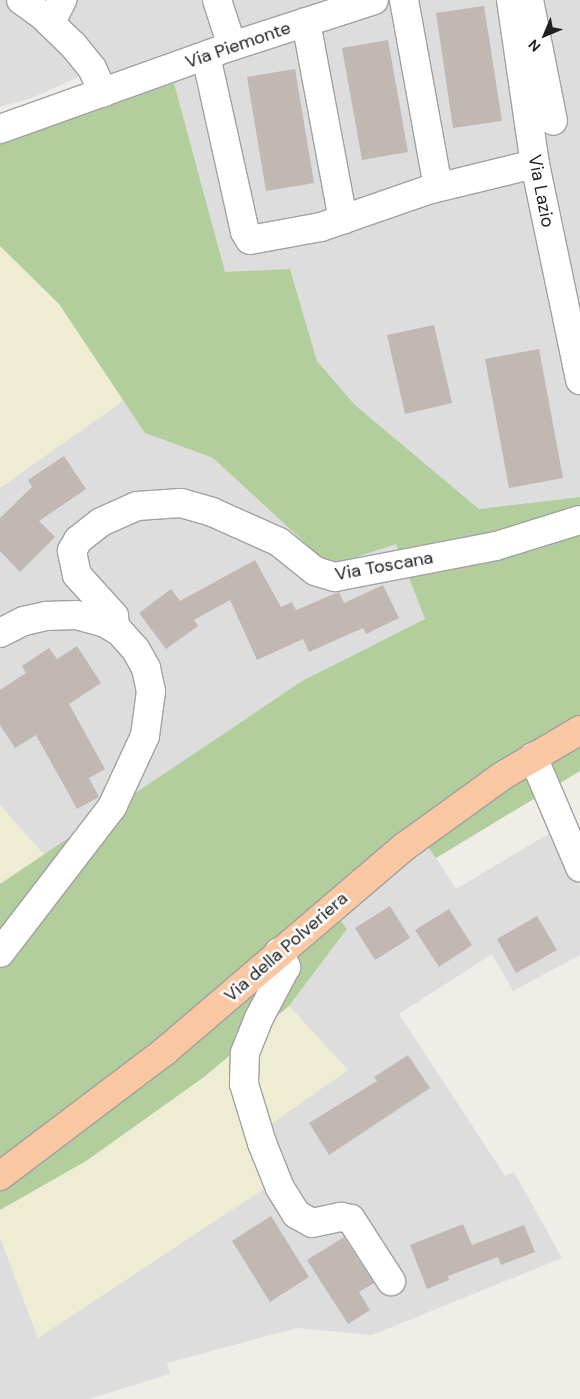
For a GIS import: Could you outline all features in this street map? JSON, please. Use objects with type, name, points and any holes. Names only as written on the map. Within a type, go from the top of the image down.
[{"type":"main road","name":"Via della Polveriera","points":[[0,1176],[133,1077],[404,847],[533,757],[580,730]]},
{"type":"street","points":[[21,0],[56,11],[103,93]]},
{"type":"street","points":[[217,0],[232,46]]},
{"type":"street","name":"Via Piemonte","points":[[0,129],[206,56],[321,12],[374,0]]},
{"type":"street","points":[[404,0],[438,187]]},
{"type":"street","name":"Via Lazio","points":[[510,0],[535,164],[580,380]]},
{"type":"street","points":[[529,0],[553,121]]},
{"type":"street","points":[[321,12],[342,220]]},
{"type":"street","points":[[206,56],[247,237],[260,240],[342,220],[438,187],[535,164]]},
{"type":"street","name":"Via Toscana","points":[[115,629],[114,616],[77,575],[72,551],[80,538],[101,522],[137,506],[181,503],[212,512],[279,542],[315,571],[335,577],[496,546],[580,520]]},
{"type":"street","points":[[0,634],[24,621],[63,614],[96,620],[115,629],[136,650],[149,676],[150,703],[142,744],[104,821],[0,954]]},
{"type":"street","points":[[533,757],[580,867]]},
{"type":"street","points":[[279,952],[286,964],[285,971],[259,1018],[245,1053],[244,1084],[262,1143],[280,1188],[296,1214],[312,1223],[341,1217],[351,1220],[391,1281]]},
{"type":"shaded area","points":[[0,0],[580,0],[580,497],[479,509],[355,405],[317,361],[290,269],[225,273],[174,83],[121,102],[106,65],[32,98],[0,107]]},
{"type":"shaded area","points":[[124,400],[145,433],[213,458],[330,566],[396,544],[425,619],[302,681],[44,855],[0,805],[0,488]]},
{"type":"shaded area","points":[[555,830],[580,887],[580,955],[513,991],[492,954],[399,1014],[505,1176],[514,1172],[562,1258],[372,1335],[297,1328],[167,1363],[170,1374],[89,1399],[0,1399],[0,1237],[38,1338],[251,1138],[347,1070],[289,1006],[347,929],[339,917],[428,845],[456,889]]},
{"type":"green space","points":[[174,83],[225,272],[290,269],[317,361],[355,405],[479,509],[580,497],[580,771],[436,858],[427,846],[339,918],[347,929],[289,1006],[204,1077],[86,1161],[0,1210],[0,884],[302,681],[425,619],[396,544],[330,566],[213,458],[145,433],[59,304],[0,246],[0,144]]},
{"type":"green space","points":[[0,246],[59,304],[124,400],[0,488]]},
{"type":"green space","points":[[0,805],[44,855],[0,884]]},
{"type":"green space","points":[[289,1006],[348,1070],[251,1138],[268,1186],[38,1338],[0,1237],[0,1210],[86,1161],[204,1077]]},
{"type":"building","points":[[484,6],[502,121],[453,128],[436,13]]},
{"type":"building","points":[[388,40],[408,152],[362,160],[342,48]]},
{"type":"building","points":[[295,69],[314,183],[266,191],[247,77]]},
{"type":"building","points":[[434,325],[452,403],[405,414],[387,335]]},
{"type":"building","points":[[539,349],[563,478],[509,488],[485,359]]},
{"type":"building","points":[[64,456],[86,489],[39,521],[55,537],[20,572],[0,551],[0,518],[32,487],[28,480]]},
{"type":"building","points":[[255,560],[281,607],[292,602],[296,610],[339,592],[344,603],[383,585],[399,618],[366,634],[363,628],[309,652],[303,639],[257,660],[230,600],[194,620],[198,626],[166,649],[139,613],[171,589],[180,601]]},
{"type":"building","points":[[77,646],[101,683],[69,704],[105,769],[89,778],[99,797],[77,809],[36,735],[15,748],[0,725],[0,690],[26,673],[22,666],[49,648],[57,659]]},
{"type":"building","points":[[390,906],[410,938],[375,960],[355,928]]},
{"type":"building","points":[[449,909],[472,945],[439,967],[415,930]]},
{"type":"building","points":[[537,916],[557,950],[516,973],[497,939]]},
{"type":"building","points":[[408,1055],[430,1088],[329,1155],[309,1123],[377,1081],[374,1077]]},
{"type":"building","points":[[271,1216],[309,1277],[270,1302],[232,1241]]},
{"type":"building","points":[[463,1224],[472,1245],[524,1225],[535,1252],[501,1265],[498,1257],[448,1276],[449,1280],[427,1289],[410,1245]]},
{"type":"building","points":[[344,1237],[374,1283],[359,1292],[370,1310],[348,1324],[307,1260]]}]
